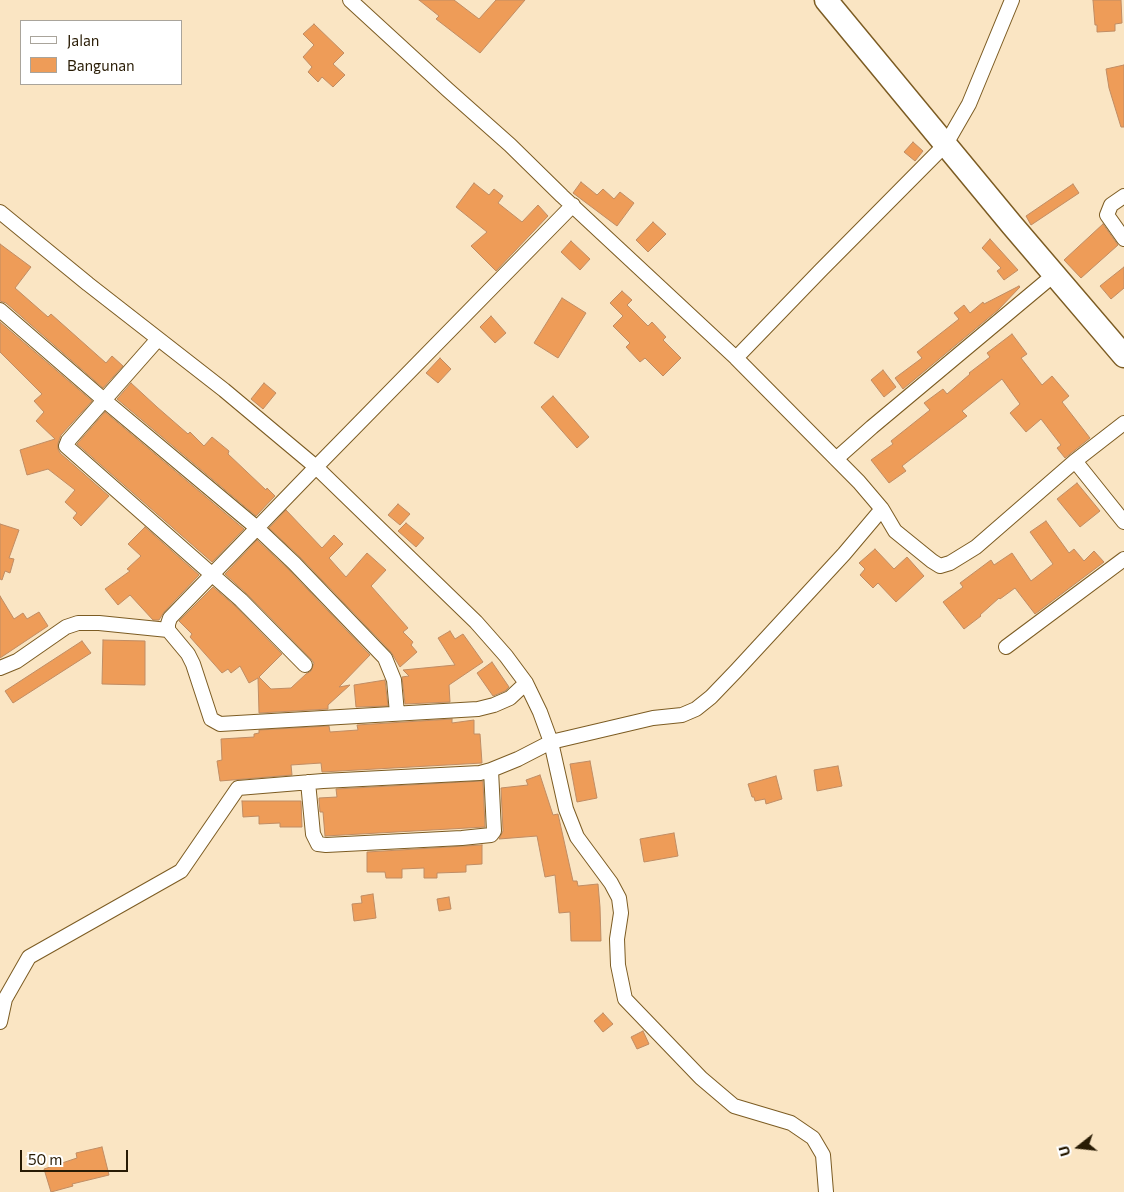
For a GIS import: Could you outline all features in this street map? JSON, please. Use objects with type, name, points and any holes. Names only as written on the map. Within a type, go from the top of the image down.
[{"type":"highway","points":[[826,0],[1012,225],[1124,356]]},
{"type":"street","points":[[350,0],[510,144],[736,358],[859,482],[882,509],[896,531],[932,562],[940,566],[950,564],[976,547],[1075,461],[1124,423]]},
{"type":"street","points":[[736,358],[946,144],[969,104],[1012,0]]},
{"type":"street","points":[[1124,196],[1111,205],[1107,215],[1124,239]]},
{"type":"street","points":[[526,684],[510,698],[478,709],[397,712],[227,725],[215,723],[209,715],[188,654],[168,630],[168,624],[170,618],[573,205]]},
{"type":"street","points":[[0,212],[224,390],[316,467],[476,622],[506,656],[526,684],[540,712],[551,742],[566,809],[577,837],[611,883],[619,898],[621,913],[617,939],[618,965],[625,999],[701,1078],[734,1106],[791,1123],[813,1138],[823,1155],[826,1192]]},
{"type":"street","points":[[836,459],[1055,274]]},
{"type":"street","points":[[0,310],[257,528],[294,564],[385,658],[394,680],[397,712]]},
{"type":"street","points":[[158,339],[67,443],[67,448],[240,600],[305,665]]},
{"type":"street","points":[[1075,461],[1124,522]]},
{"type":"street","points":[[0,1022],[5,999],[29,958],[181,871],[238,788],[308,782],[480,773],[518,759],[551,742],[653,718],[682,715],[696,709],[711,697],[736,671],[844,554],[882,509]]},
{"type":"street","points":[[1006,647],[1124,558]]},
{"type":"street","points":[[0,668],[17,661],[66,627],[78,623],[98,623],[168,630]]},
{"type":"street","points":[[308,782],[313,834],[318,844],[462,838],[487,836],[494,830],[491,770]]},
{"type":"building","points":[[419,0],[454,0],[479,19],[496,0],[525,0],[480,53],[436,19],[439,16]]},
{"type":"building","points":[[1093,0],[1121,0],[1122,23],[1115,24],[1115,31],[1097,32]]},
{"type":"building","points":[[314,24],[344,53],[333,64],[345,75],[333,87],[322,77],[318,82],[308,72],[312,67],[303,57],[314,45],[303,34]]},
{"type":"building","points":[[1124,65],[1124,127],[1121,127],[1109,88],[1106,69]]},
{"type":"building","points":[[913,142],[923,151],[915,161],[904,152]]},
{"type":"building","points":[[581,182],[597,195],[603,189],[614,199],[620,192],[634,203],[617,226],[573,193]]},
{"type":"building","points":[[474,183],[489,195],[494,189],[503,196],[498,203],[522,222],[538,205],[548,216],[496,271],[471,246],[487,232],[456,207]]},
{"type":"building","points":[[1073,184],[1079,193],[1031,225],[1026,216]]},
{"type":"building","points":[[653,222],[666,234],[648,252],[636,240]]},
{"type":"building","points":[[1103,224],[1118,245],[1081,278],[1064,260]]},
{"type":"building","points":[[990,239],[1018,270],[1004,280],[997,271],[1001,268],[982,248]]},
{"type":"building","points":[[571,241],[590,259],[580,270],[561,252]]},
{"type":"building","points":[[0,244],[31,267],[15,288],[48,317],[51,314],[106,363],[112,356],[123,366],[103,388],[6,303],[0,301]]},
{"type":"building","points":[[1124,267],[1124,288],[1111,299],[1100,286]]},
{"type":"building","points":[[1019,286],[998,310],[903,389],[895,378],[922,358],[917,352],[959,319],[954,313],[964,305],[970,313],[983,302],[984,304]]},
{"type":"building","points":[[622,291],[632,300],[627,305],[648,326],[652,322],[666,337],[663,340],[681,358],[663,376],[645,358],[640,362],[626,347],[630,343],[613,326],[623,316],[610,303]]},
{"type":"building","points":[[562,298],[586,313],[558,358],[534,343]]},
{"type":"building","points":[[491,316],[506,333],[495,343],[480,327]]},
{"type":"building","points":[[0,322],[92,401],[61,435],[58,443],[60,453],[109,496],[81,526],[73,518],[77,513],[65,502],[75,490],[48,469],[27,475],[20,450],[55,439],[36,421],[44,412],[34,401],[42,394],[0,352]]},
{"type":"building","points":[[1012,334],[1027,354],[1021,358],[1042,385],[1052,376],[1069,396],[1062,402],[1090,438],[1065,458],[1057,448],[1061,445],[1041,419],[1026,432],[1010,413],[1020,404],[1002,379],[962,411],[967,416],[902,466],[906,471],[889,483],[871,460],[893,444],[891,441],[930,410],[924,403],[943,389],[947,394],[969,373],[990,357],[987,353]]},
{"type":"building","points":[[440,358],[451,369],[438,383],[426,373]]},
{"type":"building","points":[[883,370],[896,387],[884,397],[871,380]]},
{"type":"building","points":[[131,383],[204,446],[212,437],[229,451],[228,454],[266,490],[267,488],[275,496],[256,516],[117,399]]},
{"type":"building","points":[[264,383],[276,393],[263,409],[251,399]]},
{"type":"building","points":[[553,396],[589,437],[577,448],[541,407]]},
{"type":"building","points":[[105,412],[244,529],[212,562],[77,444]]},
{"type":"building","points":[[1077,483],[1100,511],[1080,527],[1057,499]]},
{"type":"building","points":[[398,504],[410,514],[400,525],[388,515]]},
{"type":"building","points":[[286,510],[322,548],[334,535],[343,544],[329,558],[346,577],[367,553],[386,570],[371,586],[408,628],[403,632],[413,642],[411,645],[417,652],[400,667],[391,652],[300,557],[269,528]]},
{"type":"building","points":[[1046,521],[1069,553],[1074,549],[1084,561],[1094,551],[1104,562],[1035,614],[1015,588],[999,598],[981,616],[964,629],[943,602],[963,587],[960,583],[991,560],[994,565],[1012,553],[1031,581],[1053,564],[1030,532]]},
{"type":"building","points":[[406,523],[424,538],[416,547],[398,531]]},
{"type":"building","points":[[0,524],[19,530],[9,558],[14,559],[10,573],[5,571],[2,580],[0,579]]},
{"type":"building","points":[[145,527],[199,575],[164,612],[159,620],[153,620],[130,595],[118,605],[105,589],[130,571],[127,569],[141,556],[128,544]]},
{"type":"building","points":[[257,540],[288,569],[370,655],[339,687],[350,685],[328,705],[328,709],[259,713],[258,678],[249,683],[240,666],[231,673],[228,669],[222,673],[190,637],[192,634],[179,621],[213,587],[235,606],[282,654],[259,677],[271,689],[291,688],[311,671],[314,663],[311,659],[225,574]]},
{"type":"building","points":[[875,549],[894,569],[907,557],[924,576],[896,602],[878,583],[873,588],[860,575],[865,569],[859,563]]},
{"type":"building","points":[[0,596],[14,619],[23,613],[27,619],[39,612],[48,626],[0,658]]},
{"type":"building","points":[[450,631],[455,639],[463,634],[483,662],[449,685],[450,702],[405,704],[402,677],[409,676],[403,670],[455,665],[438,638]]},
{"type":"building","points":[[103,640],[145,641],[145,685],[102,684]]},
{"type":"building","points":[[82,641],[91,653],[13,703],[5,691]]},
{"type":"building","points":[[492,662],[509,687],[505,691],[493,696],[477,673]]},
{"type":"building","points":[[385,680],[388,706],[356,707],[354,685]]},
{"type":"building","points":[[452,719],[452,723],[474,720],[474,734],[480,734],[482,763],[322,772],[321,763],[291,765],[292,775],[220,781],[217,761],[222,760],[221,739],[254,737],[254,734],[259,733],[259,730],[329,726],[330,732],[358,730],[357,725]]},
{"type":"building","points":[[590,761],[597,798],[577,802],[570,764]]},
{"type":"building","points":[[838,766],[842,786],[817,791],[814,770]]},
{"type":"building","points":[[540,775],[553,815],[558,814],[573,881],[577,881],[578,886],[598,884],[601,941],[571,941],[570,912],[559,913],[555,875],[545,877],[537,836],[499,839],[503,831],[501,788],[528,785],[526,780]]},
{"type":"building","points":[[776,776],[782,799],[766,804],[765,799],[755,801],[748,784]]},
{"type":"building","points":[[483,781],[485,827],[325,836],[323,812],[320,812],[319,798],[337,797],[336,789]]},
{"type":"building","points":[[242,801],[301,801],[302,827],[280,827],[280,823],[259,824],[259,816],[243,817]]},
{"type":"building","points":[[674,833],[678,856],[644,862],[640,839]]},
{"type":"building","points":[[482,845],[482,864],[466,865],[466,872],[437,873],[437,878],[424,878],[424,868],[402,869],[402,878],[386,878],[385,872],[367,872],[367,852]]},
{"type":"building","points":[[373,894],[376,918],[354,921],[352,904],[362,903],[361,896]]},
{"type":"building","points":[[449,897],[451,909],[439,911],[437,899]]},
{"type":"building","points":[[603,1013],[613,1024],[603,1032],[594,1021]]},
{"type":"building","points":[[643,1031],[649,1044],[637,1049],[631,1037]]},
{"type":"building","points":[[102,1147],[109,1175],[72,1184],[73,1186],[51,1192],[44,1169],[77,1158],[76,1153]]}]
